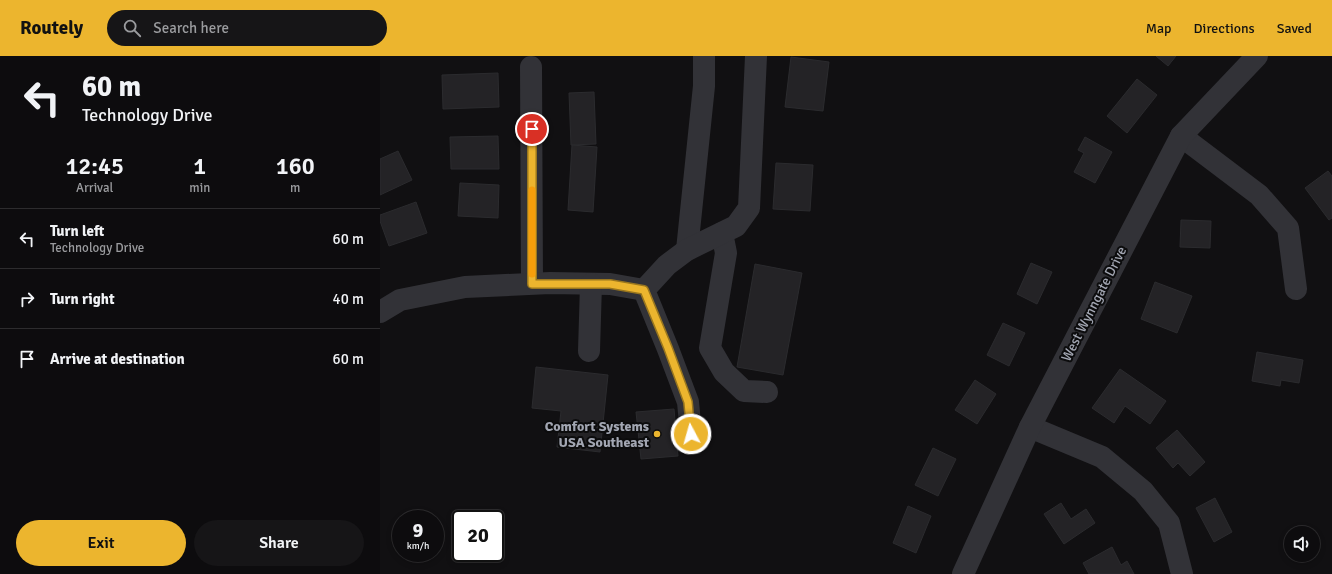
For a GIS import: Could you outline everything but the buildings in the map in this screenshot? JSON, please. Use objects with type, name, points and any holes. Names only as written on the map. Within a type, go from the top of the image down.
[{"type":"street","points":[[687,250],[704,86],[704,56]]},
{"type":"street","points":[[644,290],[667,265],[687,250],[736,226],[749,208],[756,56]]},
{"type":"street","name":"West Wynngate Drive","points":[[963,574],[1030,427],[1181,136],[1257,56]]},
{"type":"street","points":[[531,67],[532,284]]},
{"type":"street","points":[[1181,136],[1259,195],[1288,228],[1296,289]]},
{"type":"street","points":[[722,233],[726,253],[710,348],[724,372],[744,391],[767,392]]},
{"type":"street","points":[[382,306],[400,300],[465,287],[532,284],[610,284],[644,290]]},
{"type":"street","points":[[589,351],[591,284]]},
{"type":"street","points":[[644,290],[688,402],[691,434]]},
{"type":"street","points":[[1030,427],[1102,457],[1143,491],[1169,523],[1182,574]]},
{"type":"slow traffic","points":[[532,190],[532,274]]},
{"type":"place","name":"Comfort Systems USA Southeast","points":[[657,434]]},
{"type":"route","points":[[532,129],[532,284],[550,282],[610,284],[644,290],[688,402],[691,434]]}]
